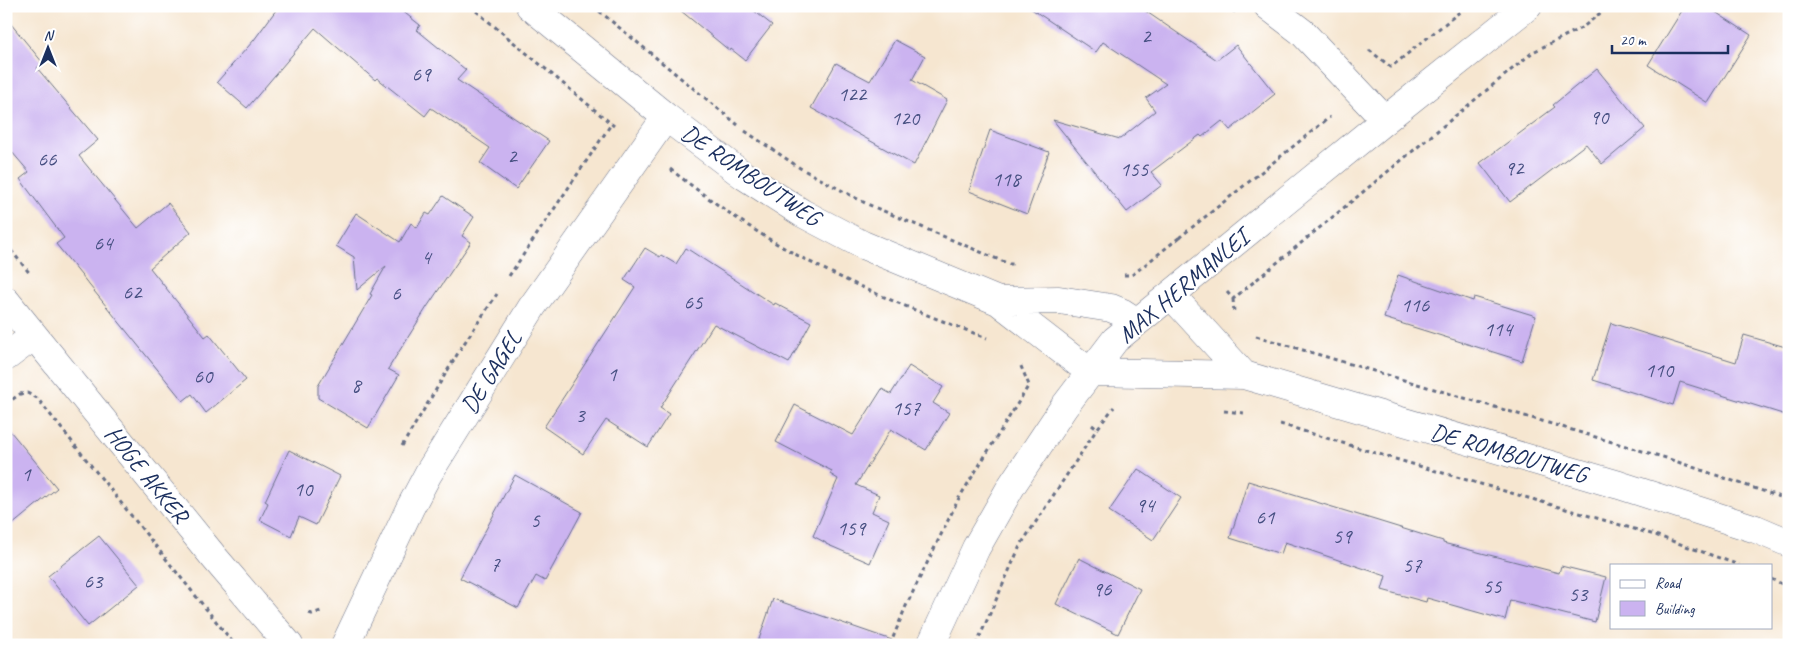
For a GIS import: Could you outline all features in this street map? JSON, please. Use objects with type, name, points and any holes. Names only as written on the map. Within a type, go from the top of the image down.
[{"type":"street","name":"DE ROMBOUTWEG","points":[[530,6],[666,117],[743,175],[802,213],[863,245],[998,301],[1090,372],[1244,374],[1619,485],[1784,538]]},
{"type":"street","points":[[1268,6],[1302,32],[1385,120]]},
{"type":"street","name":"MAX HERMANLEI","points":[[931,645],[976,548],[1012,485],[1060,413],[1115,340],[1528,6]]},
{"type":"street","name":"DE GAGEL","points":[[344,645],[428,474],[532,307],[666,117]]},
{"type":"street","points":[[1171,295],[1244,374]]},
{"type":"street","name":"DE ROMBOUTWEG","points":[[998,301],[1059,300],[1117,311],[1137,322]]},
{"type":"street","name":"HOGE AKKER","points":[[6,301],[288,645]]},
{"type":"street","points":[[6,357],[34,336]]},
{"type":"path","points":[[470,6],[613,125],[504,282]]},
{"type":"path","points":[[593,6],[742,128],[800,168],[868,204],[1009,264],[1016,264]]},
{"type":"path","points":[[1367,49],[1391,67],[1466,6]]},
{"type":"path","points":[[1224,288],[1233,298],[1533,52],[1583,27],[1609,6]]},
{"type":"path","points":[[1123,274],[1132,275],[1336,112]]},
{"type":"path","points":[[666,166],[720,207],[771,240],[821,267],[879,294],[988,338]]},
{"type":"path","points":[[1180,237],[1186,244]]},
{"type":"path","points":[[6,244],[36,282]]},
{"type":"path","points":[[400,450],[461,348],[499,291]]},
{"type":"path","points":[[1253,336],[1666,458],[1789,500]]},
{"type":"path","points":[[990,447],[1029,386],[1018,359]]},
{"type":"path","points":[[6,404],[20,394],[27,392],[42,404],[235,645]]},
{"type":"path","points":[[976,645],[1020,546],[1097,429],[1112,408],[1120,405]]},
{"type":"path","points":[[1222,411],[1245,413],[1254,416]]},
{"type":"path","points":[[1085,420],[1097,429]]},
{"type":"path","points":[[1273,422],[1402,462],[1658,536],[1736,564]]},
{"type":"path","points":[[1772,579],[1789,587]]},
{"type":"path","points":[[303,612],[312,614],[321,611],[324,604]]},
{"type":"building","points":[[279,6],[396,6],[420,25],[417,30],[466,70],[457,80],[549,141],[516,189],[480,163],[490,148],[431,108],[425,116],[377,78],[375,80],[315,28],[247,108],[217,82],[254,40]]},
{"type":"building","points":[[675,6],[748,6],[772,25],[745,60],[731,49],[730,51]]},
{"type":"building","points":[[1027,6],[1138,6],[1217,60],[1236,45],[1275,94],[1230,130],[1222,121],[1151,172],[1162,185],[1127,212],[1053,120],[1120,139],[1155,111],[1146,98],[1166,84],[1103,42],[1096,52]]},
{"type":"building","points":[[1685,6],[1706,6],[1751,35],[1708,103],[1648,65]]},
{"type":"building","points":[[6,18],[43,63],[37,68],[98,140],[79,156],[138,228],[168,203],[191,232],[150,268],[205,337],[209,334],[246,380],[206,413],[192,394],[183,401],[56,244],[64,238],[20,179],[29,172],[6,145]]},
{"type":"building","points":[[895,40],[925,56],[912,80],[947,100],[914,165],[811,108],[836,63],[870,81]]},
{"type":"building","points":[[1597,69],[1645,128],[1602,164],[1586,144],[1510,202],[1480,163],[1555,107],[1553,105]]},
{"type":"building","points":[[990,130],[1049,152],[1027,214],[969,191]]},
{"type":"building","points":[[443,196],[474,217],[462,236],[471,242],[388,369],[399,375],[368,428],[318,398],[318,386],[372,295],[370,294],[386,266],[357,290],[354,257],[336,246],[356,213],[400,242],[411,223],[417,228],[426,213],[430,215]]},
{"type":"building","points":[[645,248],[676,264],[686,248],[774,305],[775,303],[811,322],[789,363],[714,324],[660,408],[669,414],[648,447],[606,420],[583,454],[544,427],[635,287],[624,280]]},
{"type":"building","points":[[1398,275],[1473,301],[1474,297],[1536,316],[1522,361],[1384,318]]},
{"type":"building","points":[[1611,323],[1736,362],[1744,335],[1789,348],[1789,416],[1680,382],[1673,405],[1593,380]]},
{"type":"building","points":[[909,366],[943,387],[933,403],[949,413],[926,450],[891,429],[856,485],[879,495],[872,512],[889,520],[870,563],[826,544],[813,536],[838,479],[830,474],[832,471],[776,442],[795,405],[853,435],[882,389],[891,394]]},
{"type":"building","points":[[6,426],[57,488],[6,530]]},
{"type":"building","points":[[289,450],[340,476],[316,525],[299,517],[291,536],[260,520],[268,503],[265,501]]},
{"type":"building","points":[[1138,469],[1181,498],[1153,540],[1109,511]]},
{"type":"building","points":[[515,475],[582,512],[545,581],[536,576],[518,608],[460,578]]},
{"type":"building","points":[[1248,481],[1443,541],[1443,543],[1559,573],[1561,566],[1606,577],[1595,622],[1510,600],[1505,620],[1427,598],[1426,602],[1382,590],[1386,576],[1285,542],[1281,554],[1230,538]]},
{"type":"building","points":[[99,536],[139,585],[88,626],[48,576]]},
{"type":"building","points":[[1079,558],[1140,589],[1118,634],[1056,604]]},
{"type":"building","points":[[773,599],[892,640],[891,645],[757,645]]}]
